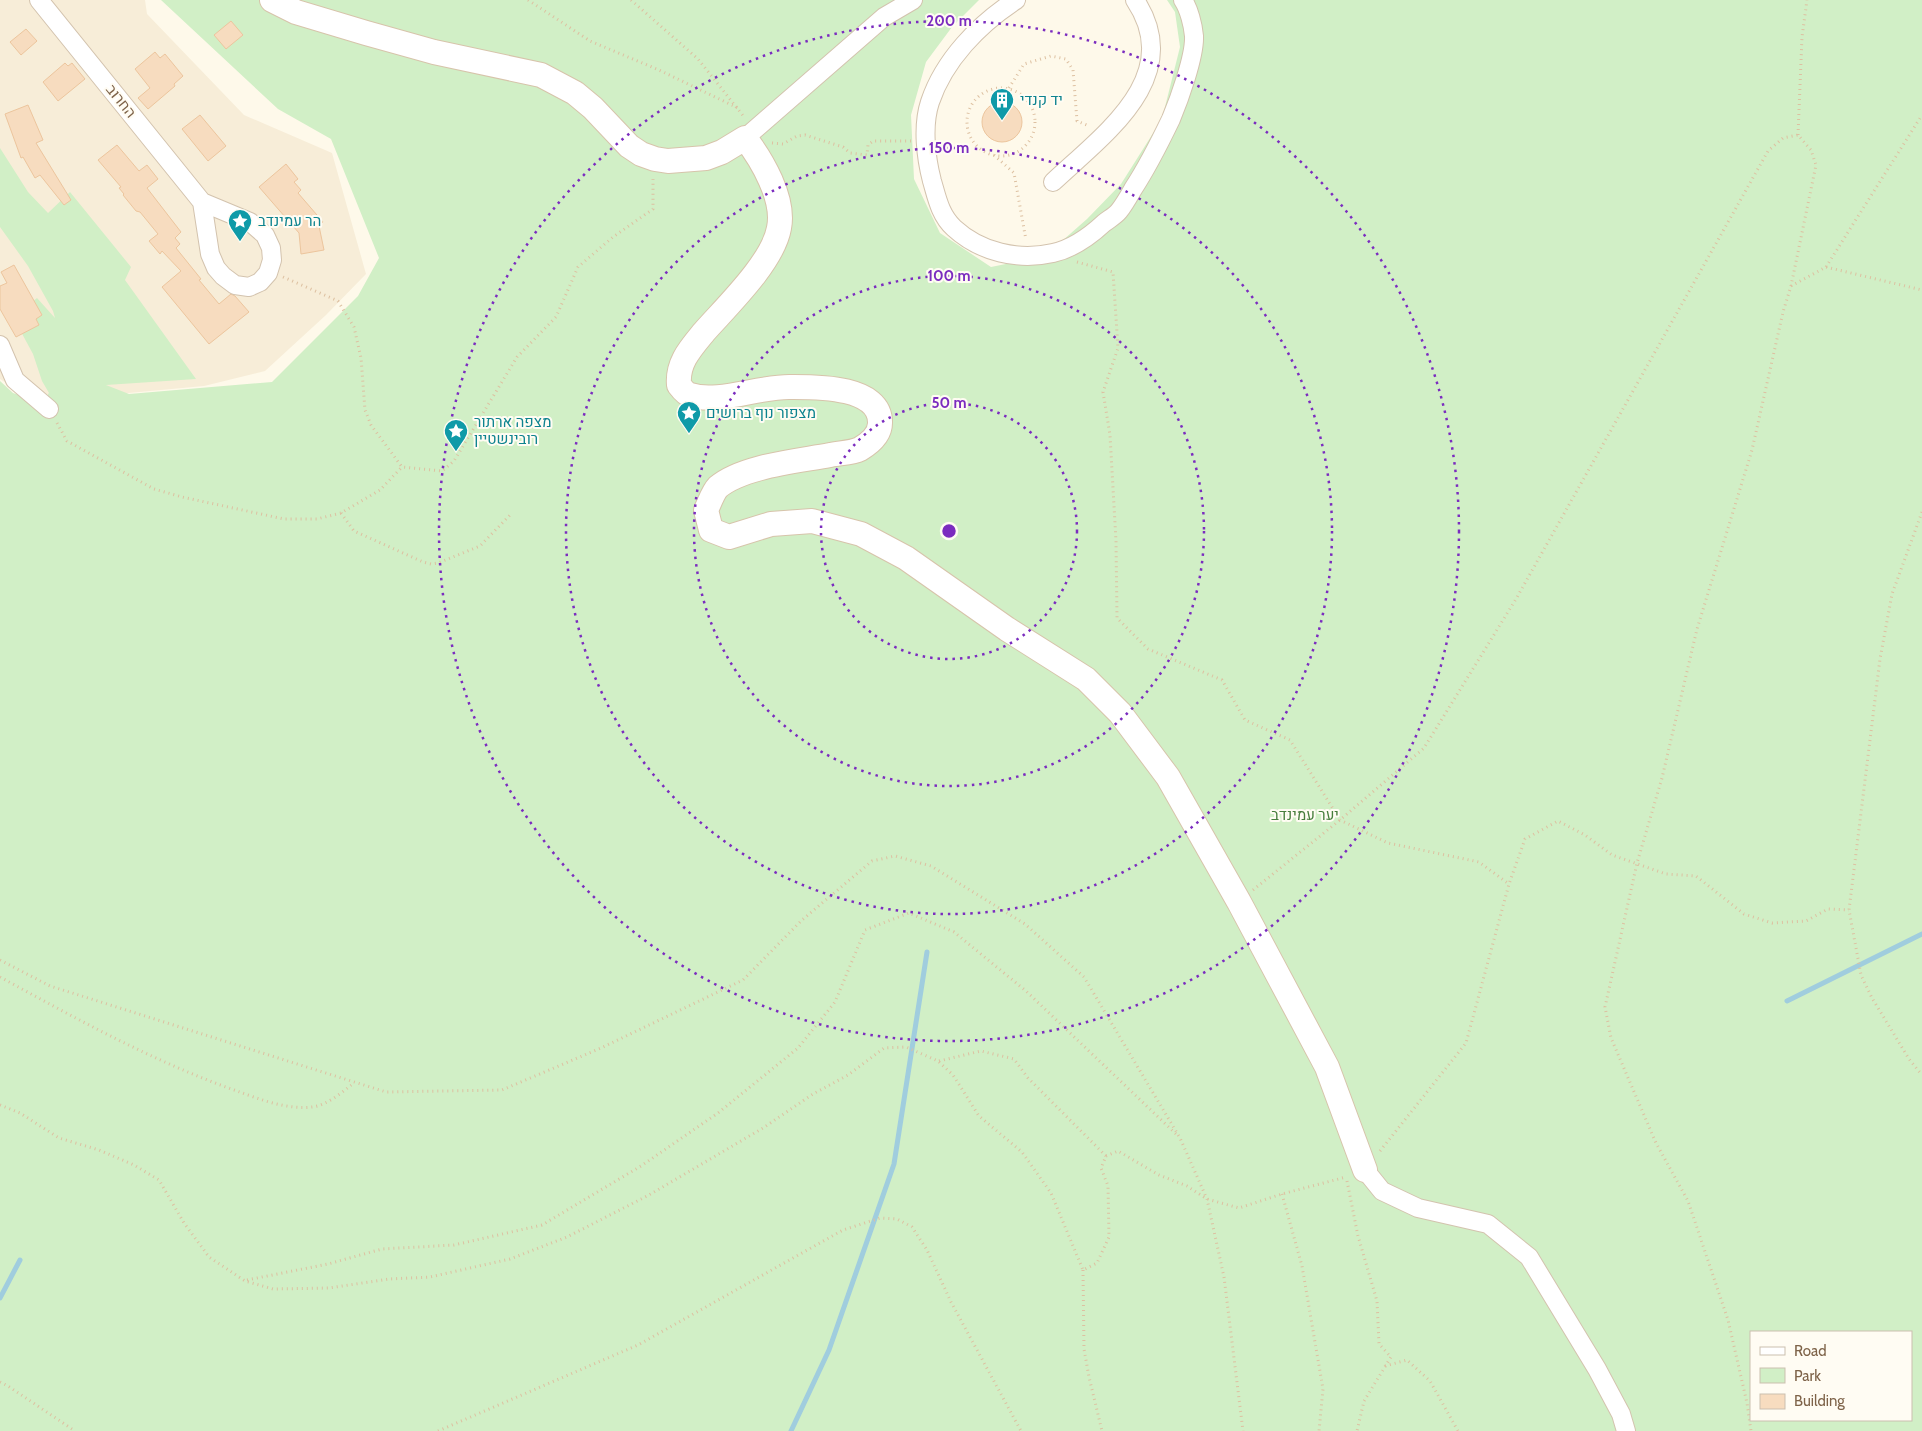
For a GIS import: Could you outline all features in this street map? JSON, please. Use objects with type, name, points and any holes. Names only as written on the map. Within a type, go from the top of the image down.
[{"type":"street","name":"החרוב","points":[[39,0],[202,202],[250,222],[262,231],[268,239],[271,248],[272,260],[269,271]]},
{"type":"street","points":[[272,0],[296,12],[366,33],[434,52],[541,76],[575,93],[593,108],[629,146],[641,154],[668,161],[706,158],[722,152],[750,134],[884,17],[913,0]]},
{"type":"street","points":[[1016,0],[1000,10],[948,63],[929,103],[926,127],[928,167],[940,208],[953,227],[979,246],[1008,254],[1028,256],[1053,253],[1073,245],[1096,231],[1119,211],[1154,157],[1174,111],[1192,53],[1194,35],[1183,0]]},
{"type":"street","points":[[1054,182],[1128,110],[1143,84],[1152,55],[1149,28],[1135,0]]},
{"type":"street","points":[[750,134],[779,207],[780,227],[776,240],[754,274],[694,344],[682,361],[678,373],[679,385],[688,395],[709,398],[778,386],[830,388],[861,395],[876,409],[880,419],[880,429],[875,437],[859,450],[779,464],[742,474],[717,488],[706,510],[711,530],[729,536],[771,524],[812,521],[862,534],[906,558],[1008,629],[1086,679],[1120,713],[1168,777],[1239,902],[1327,1068],[1356,1173],[1382,1191],[1418,1208],[1488,1224],[1529,1257],[1597,1369],[1621,1414],[1626,1431]]},
{"type":"street","points":[[202,202],[210,254],[214,264],[223,276],[236,285],[249,287],[263,280],[269,271]]},
{"type":"street","points":[[0,345],[15,380],[49,409]]},
{"type":"path","points":[[528,0],[590,41],[658,70],[738,108]]},
{"type":"path","points":[[631,0],[698,59],[738,108],[750,134]]},
{"type":"path","points":[[1751,1431],[1748,1403],[1728,1320],[1688,1201],[1656,1143],[1611,1038],[1605,1006],[1637,863],[1662,778],[1697,629],[1752,450],[1783,312],[1791,286],[1816,165],[1811,150],[1798,135],[1802,37],[1807,0]]},
{"type":"path","points":[[1009,88],[1024,64],[1051,56],[1066,59],[1073,70],[1078,121],[1106,133]]},
{"type":"path","points":[[998,87],[1009,88],[1020,93],[1028,101],[1034,112],[1034,129],[1026,145],[1017,152],[1006,156],[994,155],[984,151],[975,144],[969,135],[966,125],[967,114],[971,104],[978,96],[998,87]]},
{"type":"path","points":[[1791,286],[1826,267],[1922,115]]},
{"type":"path","points":[[774,144],[783,144],[797,136],[806,135],[843,148],[850,153],[866,155],[868,145],[873,141],[927,141]]},
{"type":"path","points":[[1239,902],[1340,820],[1424,748],[1516,599],[1768,151],[1783,138],[1798,135]]},
{"type":"path","points":[[994,155],[1014,173],[1028,256]]},
{"type":"path","points":[[269,271],[338,301],[354,327],[361,358],[365,410],[371,425],[402,467],[442,471],[454,460],[517,356],[556,317],[578,267],[613,237],[653,209],[652,191],[655,159]]},
{"type":"path","points":[[1069,259],[1113,272],[1118,348],[1103,392],[1110,435],[1114,502],[1116,618],[1148,649],[1222,680],[1245,720],[1290,740],[1340,820],[1388,843],[1479,862],[1509,884]]},
{"type":"path","points":[[1826,267],[1922,290]]},
{"type":"path","points":[[49,409],[68,440],[154,489],[284,519],[317,519],[341,513],[380,490],[402,467]]},
{"type":"path","points":[[1922,512],[1892,594],[1888,613],[1880,659],[1849,910],[1861,975],[1872,998],[1909,1058],[1922,1075]]},
{"type":"path","points":[[341,513],[354,531],[431,564],[480,546],[512,513]]},
{"type":"path","points":[[1083,1270],[1097,1263],[1109,1237],[1108,1186],[1101,1168],[1106,1156],[1118,1151],[1159,1175],[1186,1186],[1207,1199],[1239,1208],[1356,1173],[1466,1043],[1509,884],[1525,838],[1558,821],[1585,835],[1612,856],[1666,874],[1696,876],[1744,914],[1772,923],[1806,921],[1828,910],[1849,910]]},
{"type":"path","points":[[0,960],[50,986],[386,1092],[502,1090],[601,1048],[743,980],[802,920],[872,861],[895,856],[931,866],[1025,924],[1084,977],[1180,1138],[1207,1199],[1224,1277],[1243,1431]]},
{"type":"path","points":[[245,1281],[328,1264],[382,1249],[454,1245],[542,1225],[641,1166],[718,1113],[798,1048],[836,1002],[865,930],[909,913],[954,932],[1026,991],[1180,1138]]},
{"type":"path","points":[[0,977],[126,1045],[209,1082],[257,1098],[289,1106],[312,1107],[333,1099],[355,1082]]},
{"type":"path","points":[[0,1105],[20,1113],[59,1138],[99,1150],[134,1165],[159,1180],[184,1223],[209,1258],[245,1281],[273,1288],[329,1288],[389,1279],[430,1278],[510,1259],[567,1237],[649,1195],[763,1128],[813,1094],[848,1075],[884,1048],[906,1047],[938,1061],[953,1075],[979,1116],[1022,1152],[1051,1193],[1083,1270],[1084,1349],[1088,1376],[1102,1431]]},
{"type":"path","points":[[938,1061],[981,1051],[1014,1059],[1028,1078],[1106,1156]]},
{"type":"path","points":[[1356,1173],[1358,1236],[1377,1301],[1379,1344],[1391,1357],[1364,1401],[1357,1431]]},
{"type":"path","points":[[1282,1194],[1302,1266],[1323,1389],[1319,1431]]},
{"type":"path","points":[[438,1431],[638,1345],[843,1230],[880,1218],[897,1219],[912,1227],[927,1250],[951,1302],[1021,1431]]},
{"type":"path","points":[[1384,1366],[1408,1360],[1430,1381],[1458,1431]]},
{"type":"path","points":[[0,1382],[75,1431]]},
{"type":"shaded area","points":[[0,0],[145,0],[147,14],[244,115],[332,153],[366,274],[326,315],[265,371],[204,386],[107,395],[24,394],[0,379]]},
{"type":"green space","name":"יער עמינדב","points":[[161,0],[979,0],[952,27],[926,62],[911,115],[914,179],[940,233],[991,267],[1045,256],[1087,219],[1121,184],[1162,119],[1180,47],[1175,12],[1167,0],[1922,0],[1922,1431],[0,1431],[0,381],[13,393],[37,401],[39,405],[49,393],[42,381],[33,354],[13,317],[37,298],[55,318],[28,266],[0,227],[0,148],[28,192],[48,213],[70,192],[131,267],[125,280],[196,379],[106,385],[129,394],[272,382],[358,296],[379,258],[331,139],[278,109]]},
{"type":"building","points":[[231,21],[243,35],[226,49],[214,35]]},
{"type":"building","points":[[26,29],[37,41],[21,55],[10,42]]},
{"type":"building","points":[[155,52],[160,58],[165,54],[183,76],[174,84],[175,86],[148,109],[138,98],[150,88],[135,69]]},
{"type":"building","points":[[65,63],[68,66],[72,63],[85,79],[58,101],[43,82]]},
{"type":"building","name":"יד קנדי","points":[[1006,102],[1013,105],[1019,111],[1022,122],[1021,130],[1013,139],[1006,142],[998,142],[991,139],[983,130],[982,118],[985,111],[994,103]]},
{"type":"building","points":[[28,105],[43,140],[36,143],[71,200],[64,205],[40,175],[35,178],[23,157],[21,158],[5,114]]},
{"type":"building","points":[[200,115],[226,146],[208,161],[182,129]]},
{"type":"building","points":[[117,145],[139,171],[147,165],[158,179],[147,188],[181,232],[175,238],[180,244],[176,248],[201,279],[199,280],[219,304],[231,294],[249,312],[209,344],[162,287],[181,271],[162,251],[160,254],[149,241],[158,234],[123,195],[119,188],[121,187],[98,160]]},
{"type":"building","points":[[286,164],[298,179],[294,182],[301,190],[298,193],[323,222],[319,226],[324,250],[301,254],[299,233],[259,187]]},
{"type":"building","points":[[14,265],[42,315],[36,319],[39,325],[16,337],[0,309],[0,286],[7,283],[1,272]]},
{"type":"waterway","points":[[1787,1001],[1922,934]]},
{"type":"waterway","points":[[791,1431],[829,1350],[894,1164],[927,952]]},
{"type":"waterway","points":[[0,1298],[20,1260]]},
{"type":"place","name":"יד קנדי","points":[[1002,121]]},
{"type":"place","name":"הר עמינדב","points":[[240,242]]},
{"type":"place","name":"מצפור נוף ברושים","points":[[689,434]]},
{"type":"place","name":"מצפה ארתור רובינשטיין","points":[[456,452]]}]
